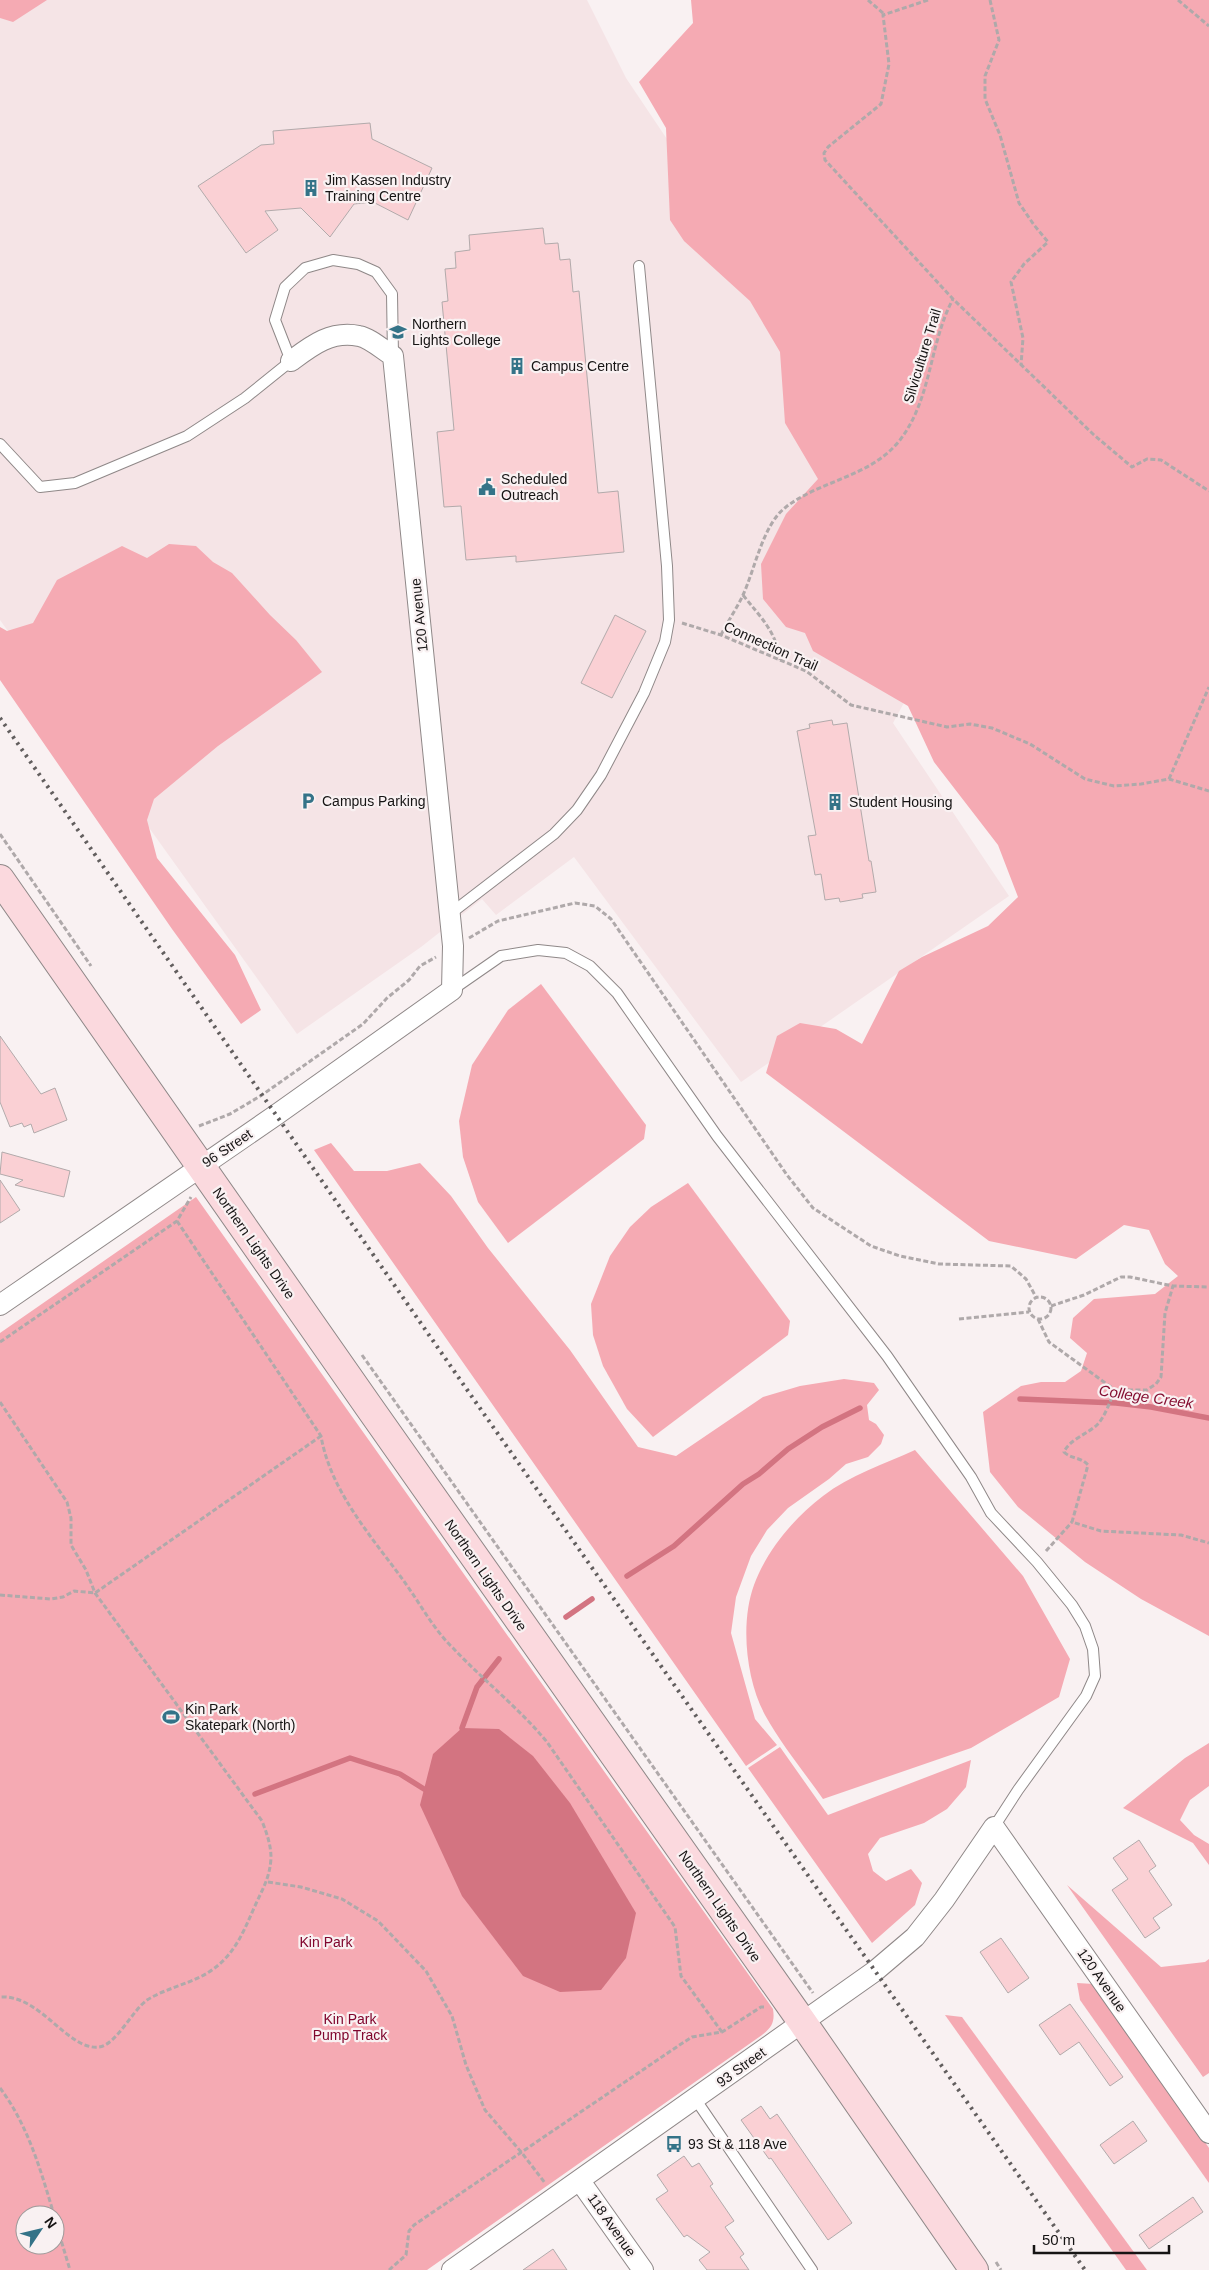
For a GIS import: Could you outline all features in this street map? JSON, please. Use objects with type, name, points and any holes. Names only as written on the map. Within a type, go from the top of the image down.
[{"type":"main road","name":"Northern Lights Drive","points":[[0,879],[210,1159],[368,1408],[812,2016],[982,2262]]},
{"type":"street","points":[[291,361],[314,344],[330,336],[360,336],[393,356]]},
{"type":"street","name":"120 Avenue","points":[[393,356],[454,946],[452,990]]},
{"type":"street","name":"96 Street","points":[[0,1305],[452,990]]},
{"type":"street","name":"120 Avenue","points":[[994,1827],[1209,2132]]},
{"type":"street","name":"93 Street","points":[[452,2270],[696,2100],[875,1971],[915,1938],[944,1900],[994,1827]]},
{"type":"street","name":"118 Avenue","points":[[580,2181],[643,2270]]},
{"type":"lane","points":[[0,444],[40,487],[75,483],[187,436],[245,398],[291,361],[275,320],[285,287],[305,268],[333,260],[358,264],[376,272],[392,294],[393,356]]},
{"type":"lane","points":[[450,914],[554,834],[577,810],[601,775],[644,693],[665,642],[669,620],[665,530],[653,425],[639,266]]},
{"type":"lane","points":[[452,990],[500,956],[538,950],[566,953],[590,966],[617,993],[717,1136],[887,1356],[971,1477],[991,1513],[1037,1562],[1072,1605],[1085,1626],[1093,1649],[1094,1676],[1086,1696],[1018,1790],[994,1827]]},
{"type":"lane","points":[[696,2100],[812,2270]]},
{"type":"path","points":[[868,0],[884,14],[928,0]]},
{"type":"path","points":[[990,0],[999,40],[985,76],[985,99],[1000,135],[1019,203],[1048,242],[1024,264],[1011,282],[1023,338],[1021,365]]},
{"type":"path","points":[[1178,0],[1209,26]]},
{"type":"path","name":"Silviculture Trail","points":[[720,635],[743,595],[770,526],[777,515],[786,506],[856,474],[884,458],[901,439],[916,412],[928,381],[938,334],[953,299],[825,160],[824,153],[828,147],[881,104],[889,64],[884,14]]},
{"type":"path","points":[[953,299],[1094,435],[1132,467],[1147,459],[1161,460],[1209,491]]},
{"type":"path","points":[[743,595],[778,642],[780,660]]},
{"type":"path","name":"Connection Trail","points":[[669,620],[720,635],[780,660],[819,679],[835,695],[851,705],[947,727],[970,724],[992,728],[1030,744],[1085,779],[1114,786],[1169,779]]},
{"type":"path","points":[[1209,687],[1169,779],[1209,791]]},
{"type":"path","points":[[0,834],[95,972]]},
{"type":"path","points":[[200,1126],[230,1114],[262,1095],[364,1024],[386,998],[409,980],[420,966],[498,921],[575,903],[595,906],[611,918],[787,1175],[813,1208],[871,1246],[900,1256],[939,1264],[1011,1266],[1026,1279],[1036,1297]]},
{"type":"path","points":[[195,1117],[200,1126],[210,1159]]},
{"type":"path","points":[[0,1342],[177,1220],[194,1192]]},
{"type":"path","points":[[177,1220],[321,1436],[330,1470],[347,1502],[451,1647],[511,1705],[525,1716],[547,1742],[675,1927],[681,1976],[722,2032],[692,2037],[414,2225],[409,2231],[406,2255],[389,2270]]},
{"type":"path","points":[[1051,1306],[1084,1294],[1121,1277],[1130,1277],[1173,1286],[1209,1287]]},
{"type":"path","points":[[1036,1297],[1029,1305],[1030,1312],[1038,1319],[1049,1342],[1115,1390],[1147,1390],[1156,1384],[1161,1377],[1165,1313],[1173,1286]]},
{"type":"path","points":[[1036,1297],[1044,1298],[1051,1306]]},
{"type":"path","points":[[1038,1319],[1048,1316],[1051,1306]]},
{"type":"path","points":[[959,1319],[1030,1312]]},
{"type":"path","points":[[357,1347],[810,1985],[812,2016]]},
{"type":"path","points":[[1037,1562],[1072,1522],[1088,1465],[1083,1460],[1068,1456],[1064,1452],[1066,1446],[1086,1434],[1099,1423],[1115,1390]]},
{"type":"path","points":[[0,1402],[67,1502],[71,1518],[71,1545],[86,1570],[95,1593],[262,1821],[270,1844],[268,1882],[255,1906],[244,1933],[230,1955],[209,1972],[148,2000],[136,2011],[109,2044],[98,2047],[86,2046],[35,2007],[12,1996],[0,1997]]},
{"type":"path","points":[[0,1594],[51,1600],[63,1597],[74,1591],[95,1593],[321,1436]]},
{"type":"path","points":[[1072,1522],[1101,1532],[1181,1535],[1209,1543]]},
{"type":"path","points":[[268,1882],[301,1887],[342,1899],[378,1921],[426,1971],[452,2016],[466,2065],[485,2110],[522,2153],[556,2198]]},
{"type":"path","points":[[0,2088],[19,2118],[51,2205]]},
{"type":"path","points":[[65,2253],[70,2270]]},
{"type":"path","points":[[982,2262],[1001,2270]]},
{"type":"shaded area","name":"Northern Lights College","points":[[0,0],[587,0],[626,78],[967,586],[893,723],[1009,896],[741,1082],[574,857],[496,915],[482,899],[421,947],[297,1034],[0,620]]},
{"type":"shaded area","points":[[462,1728],[499,1729],[533,1756],[570,1803],[636,1913],[626,1958],[601,1990],[560,1992],[523,1976],[462,1896],[420,1805],[433,1754]]},
{"type":"green space","points":[[0,0],[47,0],[13,22],[0,18]]},
{"type":"green space","points":[[691,0],[1209,0],[1209,1636],[1141,1599],[1085,1562],[1018,1507],[990,1472],[983,1412],[1021,1386],[1041,1382],[1065,1382],[1081,1371],[1087,1353],[1070,1338],[1073,1318],[1094,1299],[1155,1294],[1178,1276],[1165,1264],[1149,1230],[1124,1225],[1076,1259],[989,1241],[766,1073],[777,1036],[800,1023],[836,1029],[862,1044],[899,971],[922,957],[988,926],[1018,897],[998,845],[934,762],[908,706],[813,651],[805,633],[786,627],[763,599],[761,564],[786,514],[818,479],[785,423],[780,352],[750,301],[684,241],[670,220],[666,128],[639,82],[693,23]]},
{"type":"green space","points":[[169,544],[196,546],[213,562],[232,573],[270,615],[296,640],[322,672],[218,746],[154,799],[147,820],[157,858],[235,955],[261,1010],[241,1024],[172,929],[0,680],[0,627],[7,631],[33,623],[57,580],[122,546],[147,558]]},
{"type":"green space","points":[[541,984],[646,1125],[644,1139],[508,1243],[478,1202],[463,1157],[459,1121],[472,1065],[508,1010]]},
{"type":"green space","points":[[331,1143],[354,1171],[387,1171],[420,1163],[451,1196],[488,1248],[570,1350],[638,1447],[676,1456],[763,1397],[800,1386],[844,1379],[874,1383],[879,1390],[867,1405],[869,1420],[876,1424],[884,1435],[881,1444],[868,1457],[846,1464],[829,1479],[788,1508],[767,1530],[751,1556],[736,1597],[731,1633],[755,1719],[777,1745],[746,1766],[314,1150]]},
{"type":"green space","points":[[688,1183],[790,1321],[788,1335],[653,1437],[627,1409],[603,1366],[593,1335],[591,1304],[610,1256],[630,1227],[651,1207]]},
{"type":"green space","name":"Kin Park","points":[[196,1197],[773,2009],[774,2017],[772,2024],[762,2035],[427,2270],[0,2270],[0,1333]]},
{"type":"green space","points":[[915,1450],[1023,1576],[1070,1659],[1059,1697],[971,1748],[823,1799],[778,1737],[758,1701],[749,1669],[747,1651],[747,1616],[750,1600],[754,1585],[766,1559],[782,1536],[802,1514],[823,1496],[844,1482]]},
{"type":"green space","points":[[1209,1743],[1209,1786],[1190,1800],[1180,1820],[1194,1835],[1209,1844],[1209,1865],[1193,1843],[1123,1808],[1185,1758]]},
{"type":"green space","points":[[780,1747],[828,1815],[971,1760],[966,1787],[947,1809],[924,1823],[880,1838],[868,1854],[873,1871],[886,1881],[911,1869],[922,1883],[915,1905],[872,1943],[748,1768]]},
{"type":"green space","points":[[1067,1885],[1161,1967],[1205,1962],[1209,1959],[1209,2073],[1203,2077]]},
{"type":"green space","points":[[1077,1983],[1094,1984],[1209,2148],[1209,2183],[1080,2000]]},
{"type":"green space","points":[[945,2015],[962,2017],[1147,2270],[1126,2270]]},
{"type":"building","name":"Jim Kassen Industry Training Centre","points":[[370,123],[372,139],[432,168],[408,220],[373,202],[354,204],[330,237],[301,208],[265,211],[278,230],[246,253],[198,186],[261,145],[274,144],[273,131]]},
{"type":"building","name":"Campus Centre","points":[[543,228],[545,244],[558,243],[560,260],[570,259],[573,292],[579,291],[598,493],[618,491],[624,552],[516,562],[516,556],[466,560],[461,506],[444,507],[437,432],[454,430],[442,302],[448,301],[445,269],[456,268],[455,252],[470,250],[469,235]]},
{"type":"building","points":[[615,615],[646,631],[612,698],[581,683]]},
{"type":"building","name":"Student Housing","points":[[832,720],[833,725],[847,723],[869,861],[871,861],[876,892],[862,894],[863,898],[840,902],[839,898],[825,900],[821,874],[815,875],[808,836],[816,835],[797,731],[810,728],[809,724]]},
{"type":"building","points":[[0,1036],[41,1094],[55,1088],[67,1120],[34,1133],[31,1124],[24,1127],[22,1123],[10,1127],[0,1102]]},
{"type":"building","points":[[2,1152],[70,1171],[64,1197],[15,1185],[23,1180],[0,1174]]},
{"type":"building","points":[[0,1180],[20,1210],[0,1223]]},
{"type":"building","points":[[1139,1840],[1156,1866],[1149,1871],[1172,1905],[1153,1918],[1160,1928],[1145,1938],[1112,1890],[1128,1879],[1113,1858]]},
{"type":"building","points":[[1001,1938],[1029,1978],[1008,1993],[980,1952]]},
{"type":"building","points":[[1070,2004],[1123,2077],[1110,2086],[1079,2042],[1060,2055],[1039,2025]]},
{"type":"building","points":[[761,2106],[770,2119],[777,2114],[852,2223],[828,2240],[771,2158],[769,2159],[741,2120]]},
{"type":"building","points":[[1133,2121],[1147,2141],[1114,2164],[1100,2145]]},
{"type":"building","points":[[684,2156],[692,2167],[699,2163],[713,2184],[710,2186],[734,2221],[725,2227],[744,2254],[740,2257],[749,2270],[707,2270],[699,2260],[710,2252],[687,2235],[684,2237],[656,2199],[668,2191],[657,2175]]},
{"type":"building","points":[[1193,2197],[1203,2212],[1149,2249],[1139,2235]]},
{"type":"building","points":[[553,2249],[567,2270],[523,2270]]},
{"type":"waterway","name":"College Creek","points":[[1020,1399],[1116,1403],[1151,1407],[1209,1418]]},
{"type":"waterway","points":[[627,1576],[674,1546],[743,1484],[759,1474],[788,1449],[822,1427],[860,1408]]},
{"type":"waterway","points":[[566,1617],[592,1599]]},
{"type":"waterway","points":[[462,1728],[477,1687],[499,1659]]},
{"type":"waterway","points":[[255,1794],[350,1758],[400,1774],[424,1789]]},
{"type":"railway","points":[[0,718],[477,1404],[1085,2270]]},
{"type":"place","name":"Jim Kassen Industry Training Centre","points":[[311,188]]},
{"type":"place","name":"Northern Lights College","points":[[398,332]]},
{"type":"place","name":"Campus Centre","points":[[517,366]]},
{"type":"place","name":"Scheduled Outreach","points":[[487,487]]},
{"type":"place","name":"Campus Parking","points":[[308,801]]},
{"type":"place","name":"Student Housing","points":[[835,802]]},
{"type":"place","name":"Kin Park Skatepark (North)","points":[[171,1717]]},
{"type":"place","name":"93 St & 118 Ave","points":[[674,2144]]},
{"type":"park label","name":"Kin Park Pump Track","points":[[350,2028]]}]
